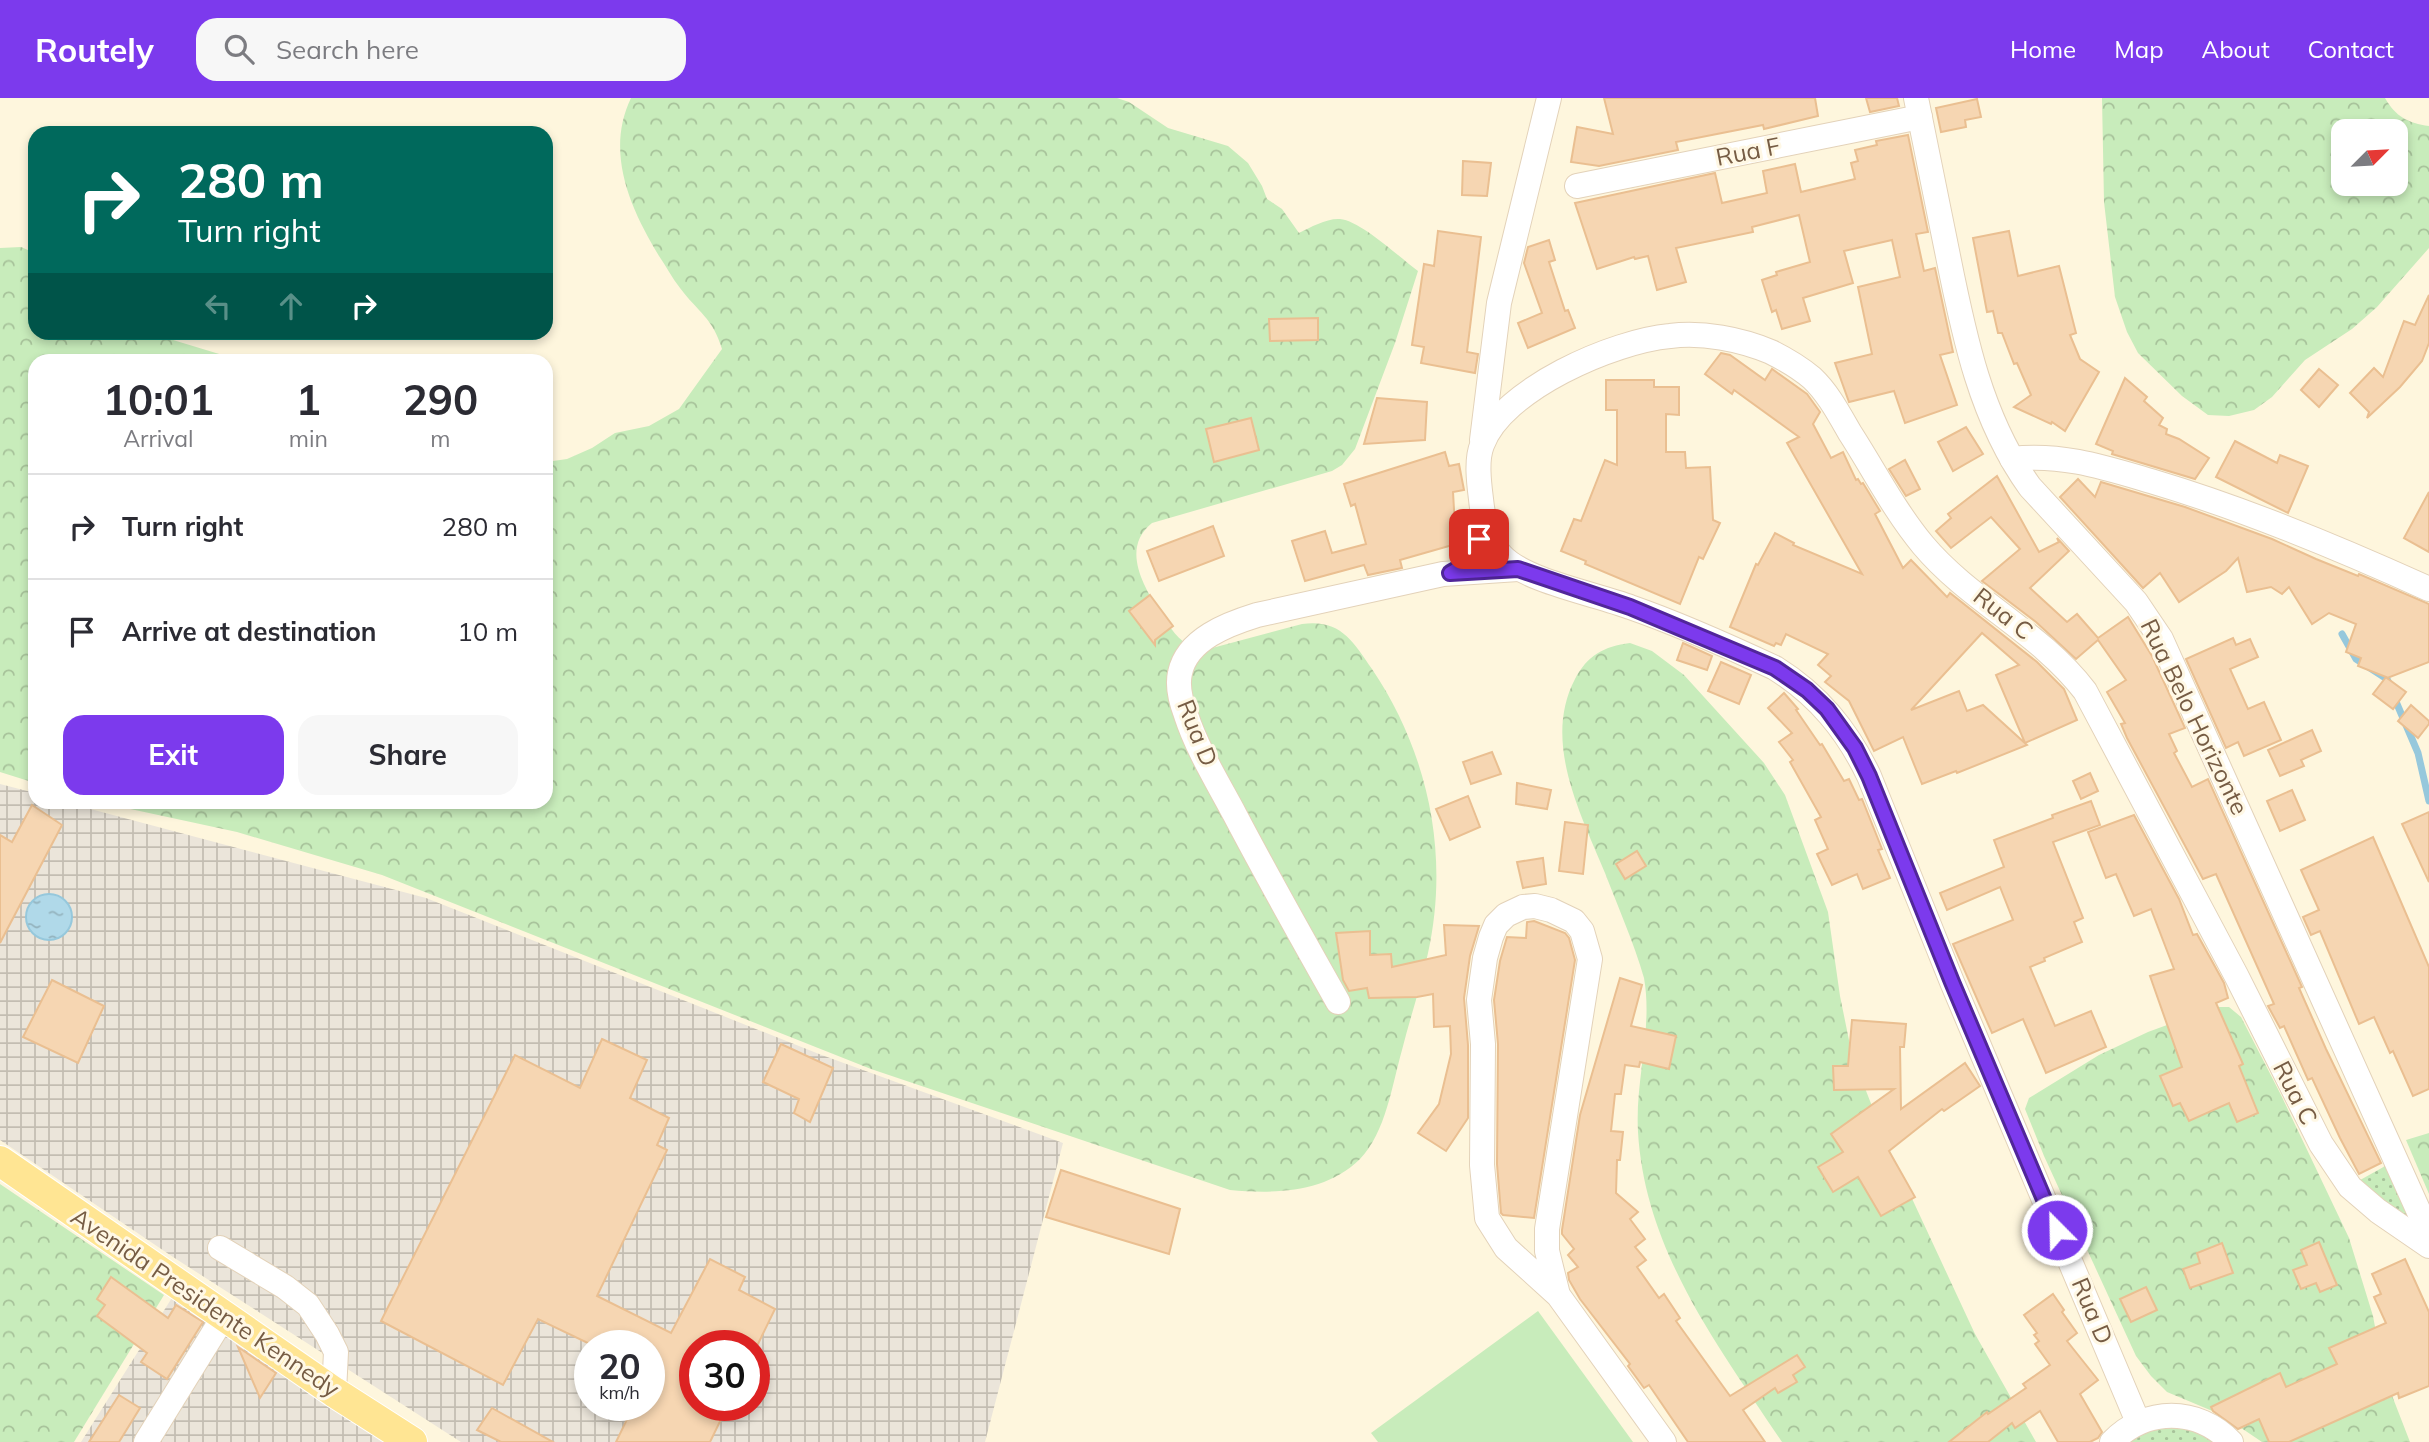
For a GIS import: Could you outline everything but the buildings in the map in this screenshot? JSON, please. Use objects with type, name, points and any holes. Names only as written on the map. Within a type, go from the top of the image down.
[{"type":"main road","name":"Avenida Presidente Kennedy","points":[[0,1161],[397,1438]]},
{"type":"street","points":[[1450,573],[1466,562],[1476,548],[1480,530],[1481,447],[1490,358],[1499,303],[1549,98]]},
{"type":"street","name":"Rua F","points":[[1577,186],[1918,108]]},
{"type":"street","name":"Rua Belo Horizonte","points":[[1918,108],[1961,321],[1996,428],[2012,459],[2047,508],[2136,602],[2161,639],[2429,1234]]},
{"type":"street","name":"Rua C","points":[[1481,447],[1491,427],[1508,407],[1523,396],[1605,352],[1636,342],[1676,335],[1718,338],[1757,347],[1789,362],[1812,379],[1831,401],[1895,506],[1925,547],[1955,575],[2043,645],[2085,691],[2329,1156],[2350,1187],[2378,1211],[2429,1246]]},
{"type":"street","points":[[1490,358],[1499,386],[1508,394],[1523,396]]},
{"type":"street","points":[[2012,459],[2072,459],[2198,495],[2239,508],[2429,589]]},
{"type":"street","name":"Rua D","points":[[1480,491],[1489,535],[1501,556],[1518,569],[1630,607],[1775,668],[1807,690],[1836,721],[1855,748],[1869,776],[1952,982],[2138,1422]]},
{"type":"street","name":"Rua D","points":[[1338,1002],[1212,772],[1186,716],[1179,683],[1180,671],[1185,659],[1197,645],[1208,636],[1239,621],[1389,584],[1450,573],[1518,569]]},
{"type":"street","points":[[1558,1295],[1547,1251],[1547,1229],[1590,959],[1582,931],[1574,921],[1535,906],[1523,907],[1501,919],[1490,937],[1485,958],[1479,1000],[1483,1054],[1482,1165],[1487,1218],[1506,1248],[1558,1295],[1664,1442]]},
{"type":"street","points":[[220,1248],[285,1287],[308,1306],[336,1352],[334,1392]]},
{"type":"street","points":[[146,1442],[224,1317]]},
{"type":"street","points":[[2112,1442],[2138,1422],[2163,1415],[2192,1418],[2218,1430],[2231,1442]]},
{"type":"shaded area","points":[[0,784],[28,791],[28,809],[90,809],[426,898],[819,1054],[1063,1143],[985,1442],[461,1442],[173,1257],[0,1140]]},
{"type":"shaded area","points":[[175,1293],[398,1442],[81,1442]]},
{"type":"green space","points":[[631,98],[1117,98],[1129,102],[1168,128],[1228,146],[1248,163],[1267,199],[1282,209],[1299,233],[1330,220],[1349,221],[1418,271],[1395,343],[1355,449],[1342,465],[1332,471],[1152,523],[1143,533],[1136,555],[1142,578],[1159,611],[1179,637],[1201,651],[1302,624],[1326,625],[1344,634],[1365,659],[1391,701],[1420,769],[1435,842],[1434,916],[1428,953],[1382,1122],[1369,1148],[1346,1170],[1332,1179],[1299,1189],[1264,1192],[1230,1190],[871,1069],[382,875],[237,832],[130,809],[553,809],[553,461],[567,459],[592,448],[615,433],[649,426],[679,409],[722,349],[710,322],[680,288],[639,219],[624,179],[621,159],[620,139]]},
{"type":"green space","points":[[2102,98],[2385,98],[2405,119],[2331,119],[2331,196],[2408,196],[2408,120],[2429,126],[2429,248],[2377,307],[2352,329],[2305,360],[2272,397],[2254,410],[2229,416],[2208,415],[2182,396],[2138,353],[2127,332],[2115,297],[2104,202]]},
{"type":"green space","points":[[21,247],[28,250],[28,340],[173,340],[219,354],[28,354],[28,781],[0,772],[0,248]]},
{"type":"green space","points":[[1630,643],[1652,651],[1684,675],[1764,763],[1785,795],[1828,912],[1852,1055],[1888,1147],[1975,1334],[2036,1442],[1782,1442],[1733,1370],[1689,1296],[1654,1217],[1644,1176],[1638,1113],[1646,1016],[1644,978],[1626,925],[1576,802],[1564,753],[1562,728],[1566,703],[1575,679],[1585,664],[1597,654]]},
{"type":"green space","points":[[2216,1007],[2229,1007],[2241,1017],[2349,1238],[2373,1316],[2384,1375],[2410,1442],[2262,1442],[2222,1415],[2167,1392],[2136,1356],[2044,1156],[2025,1109],[2029,1098],[2099,1055],[2148,1032]]},
{"type":"green space","points":[[2429,1133],[2429,1194],[2406,1140]]},
{"type":"green space","points":[[2396,1160],[2429,1236],[2353,1184]]},
{"type":"green space","points":[[0,1184],[164,1295],[74,1442],[0,1442]]},
{"type":"green space","points":[[1538,1311],[1633,1442],[1378,1442],[1371,1433]]},
{"type":"green space","points":[[2151,1419],[2230,1442],[2114,1442]]},
{"type":"water","points":[[49,894],[66,900],[72,917],[66,934],[49,940],[32,934],[26,917],[32,900]]},
{"type":"waterway","points":[[2342,634],[2356,659],[2387,679],[2390,686]]},
{"type":"waterway","points":[[2394,697],[2418,753],[2429,801]]},
{"type":"route","points":[[1479,539],[1471,556],[1460,568],[1450,573],[1518,569],[1630,607],[1775,668],[1797,682],[1827,709],[1855,748],[1869,776],[1952,982],[2057,1230]]}]
